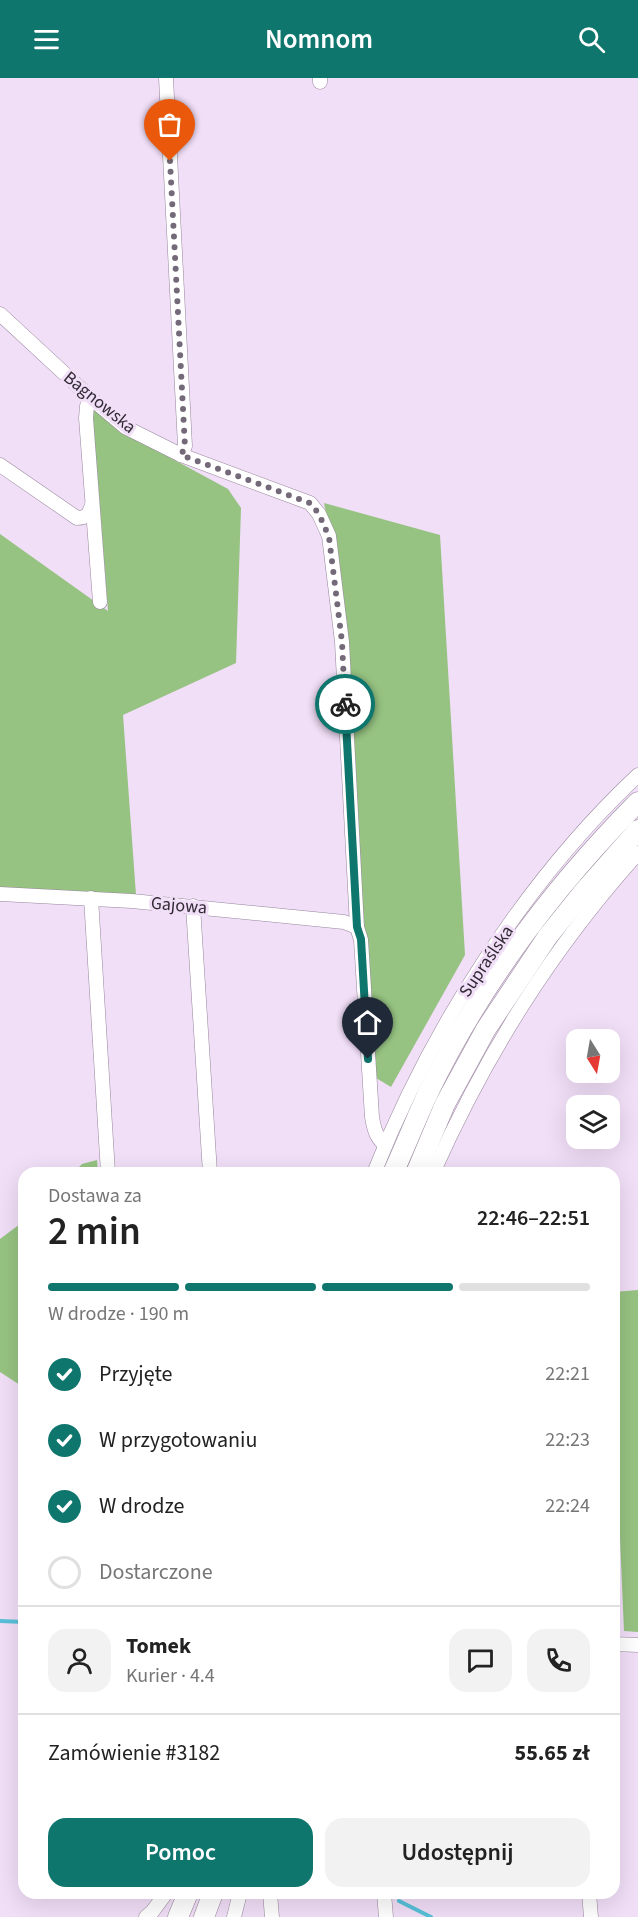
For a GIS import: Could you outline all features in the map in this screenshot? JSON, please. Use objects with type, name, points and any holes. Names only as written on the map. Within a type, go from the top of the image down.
[{"type":"main road","points":[[396,1167],[428,1093],[469,1018],[532,923],[568,878],[638,802]]},
{"type":"main road","points":[[418,1167],[444,1104],[486,1029],[548,936],[638,830]]},
{"type":"main road","points":[[178,1917],[186,1899]]},
{"type":"main road","points":[[204,1917],[211,1899]]},
{"type":"street","points":[[166,78],[185,447],[181,455]]},
{"type":"street","name":"Bagnowska","points":[[0,314],[125,427],[181,455],[310,503],[319,514],[329,537],[342,642],[357,927],[361,939],[372,1117],[378,1139],[385,1145]]},
{"type":"street","points":[[93,400],[87,406],[86,418],[100,602]]},
{"type":"street","points":[[0,465],[77,518],[84,518],[89,514],[92,506]]},
{"type":"street","name":"Supraślska","points":[[376,1167],[413,1082],[457,1005],[502,935],[555,865],[592,822],[638,775]]},
{"type":"street","points":[[436,1167],[459,1114],[501,1037],[559,949],[638,854]]},
{"type":"street","name":"Gajowa","points":[[0,894],[194,906],[344,922],[357,927]]},
{"type":"street","points":[[91,898],[108,1167]]},
{"type":"street","points":[[194,906],[210,1167]]},
{"type":"street","points":[[620,1644],[638,1645]]},
{"type":"street","points":[[146,1917],[162,1899]]},
{"type":"street","points":[[234,1917],[238,1899]]},
{"type":"street","points":[[270,1899],[272,1917]]},
{"type":"street","points":[[384,1899],[386,1917]]},
{"type":"street","points":[[590,1899],[591,1917]]},
{"type":"green space","points":[[92,406],[123,432],[228,489],[241,508],[236,663],[123,715],[136,895],[0,888],[0,534],[108,611]]},
{"type":"green space","points":[[324,503],[440,535],[465,955],[391,1087],[376,1078],[329,529]]},
{"type":"green space","points":[[97,1160],[98,1167],[79,1167]]},
{"type":"green space","points":[[18,1226],[18,1384],[0,1372],[0,1239]]},
{"type":"green space","points":[[638,1290],[638,1632],[624,1631],[620,1538],[620,1292]]},
{"type":"waterway","points":[[0,1621],[18,1622]]},
{"type":"waterway","points":[[399,1901],[431,1917]]},
{"type":"way so far","points":[[170,161],[185,447],[181,455],[310,503],[319,514],[329,537],[342,642],[345,704]]},
{"type":"route","points":[[345,704],[357,927],[361,939],[368,1059]]}]
